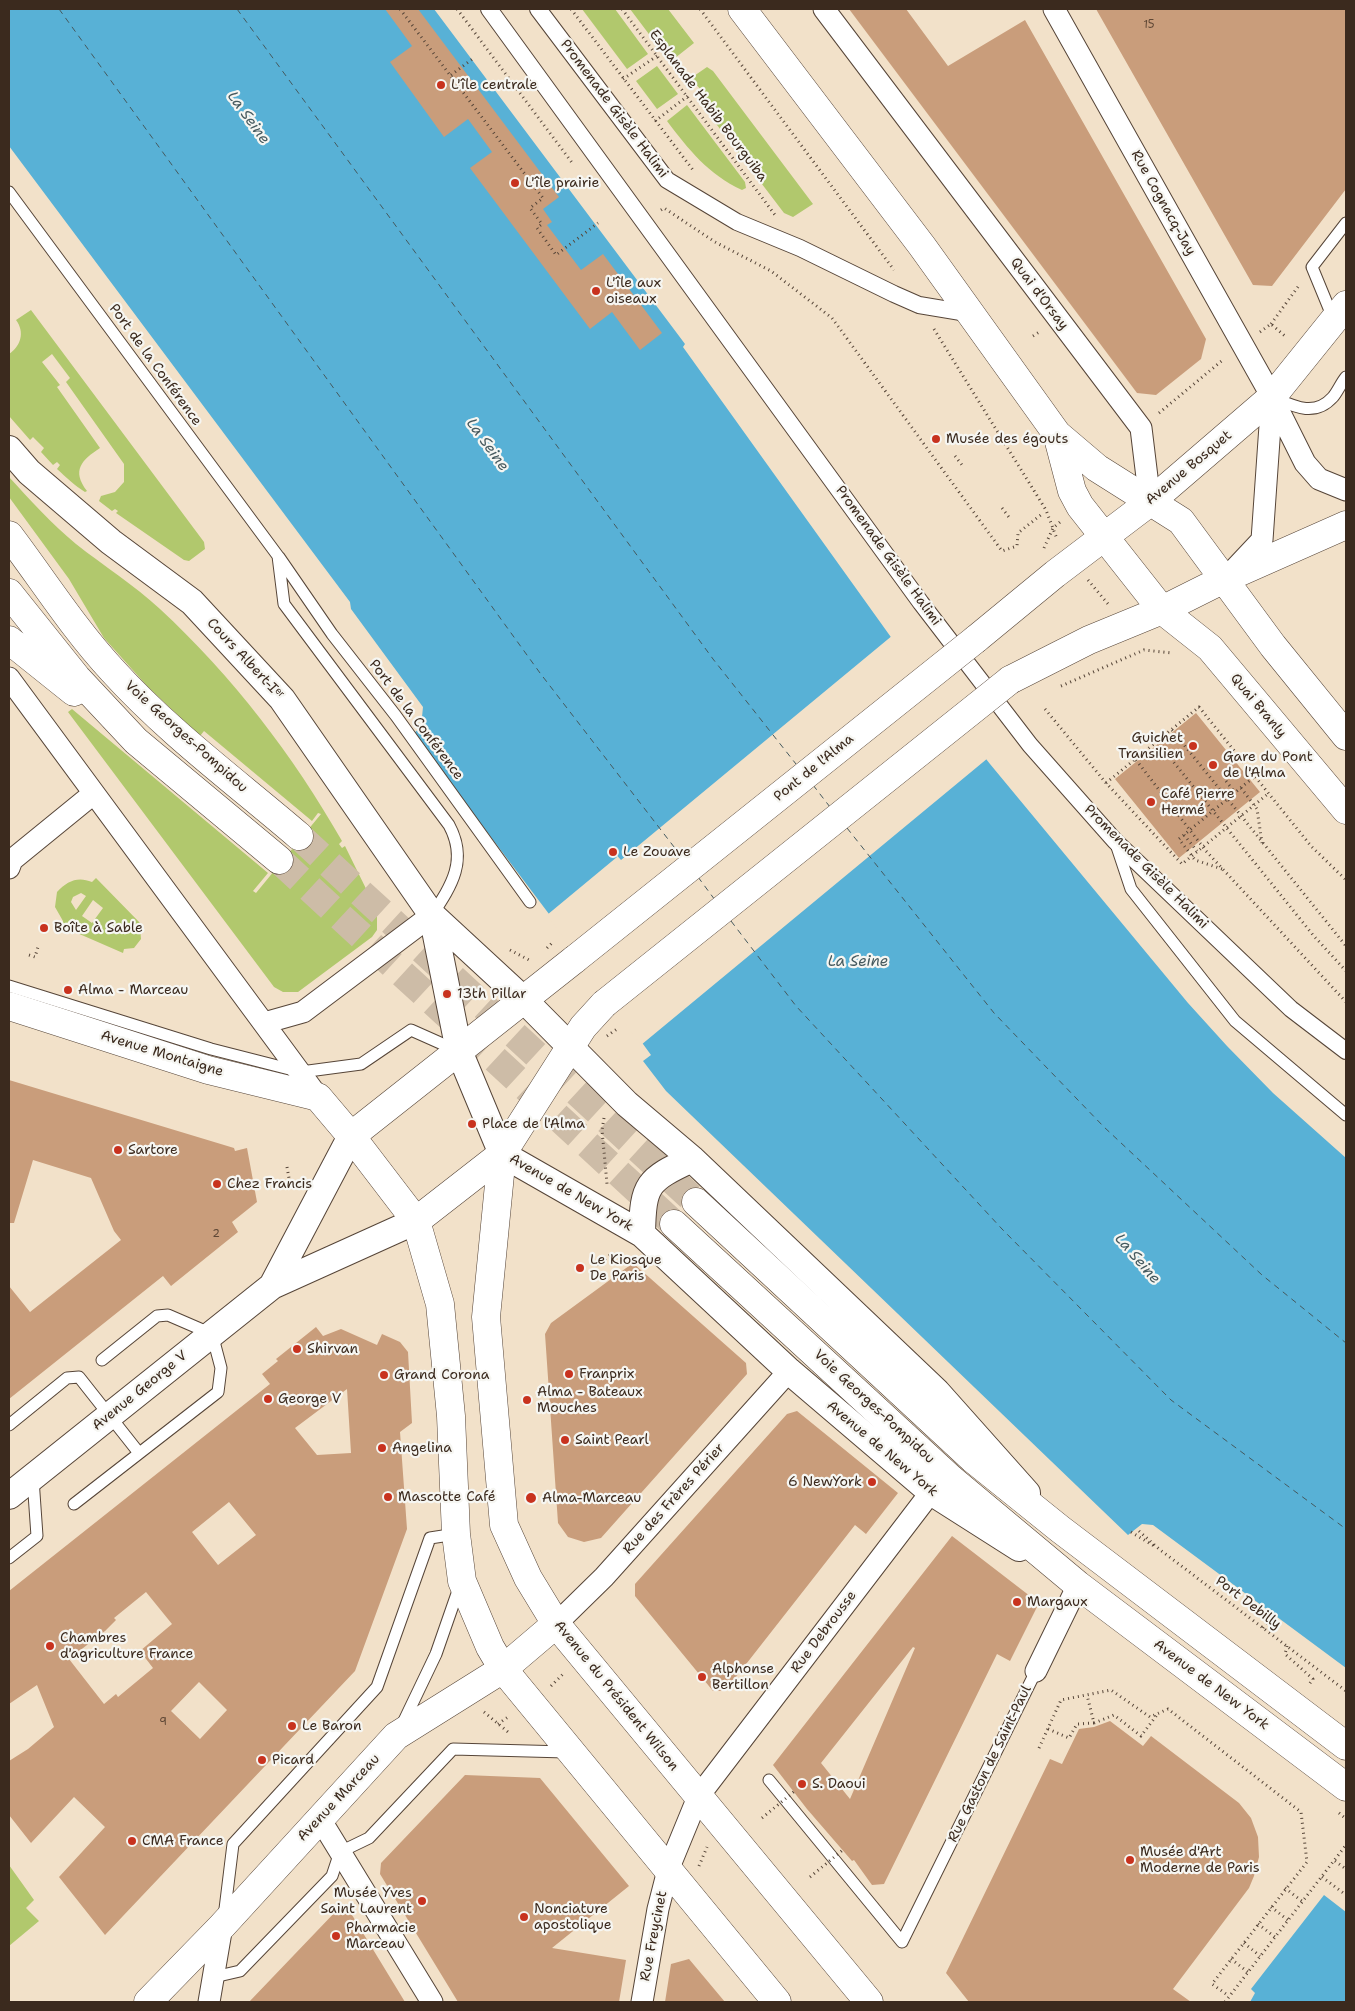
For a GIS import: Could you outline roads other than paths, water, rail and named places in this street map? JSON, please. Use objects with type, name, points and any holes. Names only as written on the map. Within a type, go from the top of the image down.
[{"type":"main road","points":[[742,9],[973,314],[1057,434],[1097,468],[1181,521],[1273,646],[1346,736]]},
{"type":"main road","name":"Avenue Bosquet","points":[[1104,537],[1150,502],[1272,397],[1340,313]]},
{"type":"main road","points":[[1057,434],[1072,490],[1080,506],[1104,537]]},
{"type":"main road","points":[[416,1221],[502,1154],[583,1027],[604,1004],[1010,680],[1089,640],[1162,610],[1224,579],[1346,525]]},
{"type":"main road","name":"Voie Georges-Pompidou","points":[[10,536],[74,624],[111,669],[144,704],[299,836]]},
{"type":"main road","name":"Pont de l'Alma","points":[[524,1000],[1104,537]]},
{"type":"main road","name":"Quai Branly","points":[[1104,537],[1162,610],[1210,648],[1346,810]]},
{"type":"main road","points":[[9,593],[78,678],[136,741]]},
{"type":"main road","points":[[9,640],[136,741],[279,860]]},
{"type":"main road","points":[[351,1136],[524,1000]]},
{"type":"main road","name":"Avenue Montaigne","points":[[9,1006],[208,1070],[318,1097]]},
{"type":"main road","points":[[318,1097],[351,1136],[416,1221],[440,1304],[450,1416],[456,1534],[462,1581],[490,1647],[503,1669],[776,2002]]},
{"type":"main road","name":"Avenue du Président Wilson","points":[[502,1154],[486,1317],[504,1525],[528,1578],[556,1624],[869,2002]]},
{"type":"main road","points":[[696,1202],[973,1459],[1060,1529],[1346,1746]]},
{"type":"main road","name":"Voie Georges-Pompidou","points":[[674,1224],[951,1479],[1078,1585]]},
{"type":"main road","name":"Avenue de New York","points":[[1078,1585],[1346,1786]]},
{"type":"main road","name":"Avenue Marceau","points":[[148,2002],[222,1926],[396,1736],[503,1669],[556,1624]]},
{"type":"street","name":"Promenade Gisèle Halimi","points":[[489,9],[974,674],[1030,745],[1115,840],[1291,1009],[1346,1051]]},
{"type":"street","name":"Promenade Gisèle Halimi","points":[[538,9],[667,180],[737,222],[800,248],[919,305],[973,314]]},
{"type":"street","name":"Quai d'Orsay","points":[[824,9],[1140,428],[1150,502]]},
{"type":"street","name":"Rue Cognacq-Jay","points":[[1054,9],[1272,397],[1305,463],[1319,479],[1346,490]]},
{"type":"street","points":[[1224,579],[1262,540],[1272,397]]},
{"type":"street","name":"Cours Albert-Iᵉʳ","points":[[9,449],[29,472],[111,542],[192,602],[282,698],[432,914]]},
{"type":"street","points":[[9,678],[318,1097]]},
{"type":"street","points":[[10,862],[93,794]]},
{"type":"street","points":[[432,914],[524,1000],[627,1104],[692,1159],[937,1392],[1060,1529]]},
{"type":"street","points":[[264,1023],[303,1012],[432,914]]},
{"type":"street","points":[[432,914],[459,1051],[502,1154]]},
{"type":"street","name":"Avenue George V","points":[[272,1286],[351,1136]]},
{"type":"street","name":"Avenue de New York","points":[[502,1154],[642,1234],[789,1371],[931,1492],[1078,1585]]},
{"type":"street","points":[[642,1234],[646,1191],[654,1180],[668,1170],[692,1159]]},
{"type":"street","name":"Avenue George V","points":[[9,1496],[272,1286],[416,1221]]},
{"type":"street","name":"Rue des Frères Périer","points":[[556,1624],[604,1577],[789,1371]]},
{"type":"street","name":"Rue Debrousse","points":[[668,1870],[698,1797],[931,1492]]},
{"type":"street","name":"Rue Gaston de Saint-Paul","points":[[1036,1671],[1078,1585]]},
{"type":"street","points":[[320,1819],[432,2002]]},
{"type":"street","name":"Rue Freycinet","points":[[642,2002],[658,1909],[668,1870]]},
{"type":"street","points":[[209,2002],[222,1926]]},
{"type":"lane","name":"Port de la Conférence","points":[[9,192],[278,556],[332,634],[396,716],[530,902]]},
{"type":"lane","name":"Avenue Bosquet","points":[[1340,313],[1312,267],[1346,223]]},
{"type":"lane","points":[[1272,397],[1302,410],[1320,407],[1332,397],[1346,377]]},
{"type":"lane","name":"Port de la Conférence","points":[[278,556],[284,604],[449,825],[457,841],[456,870],[450,889],[432,914]]},
{"type":"lane","points":[[1115,840],[1131,889],[1235,1021],[1346,1114]]},
{"type":"lane","name":"Avenue Montaigne","points":[[9,986],[202,1046],[301,1072]]},
{"type":"lane","points":[[301,1072],[360,1064],[411,1030],[459,1051]]},
{"type":"lane","points":[[74,1504],[218,1392],[221,1368],[212,1334],[168,1315],[156,1316],[102,1360]]},
{"type":"lane","points":[[9,1425],[66,1378],[72,1376],[80,1377],[139,1453]]},
{"type":"lane","points":[[9,1558],[37,1536],[33,1477]]},
{"type":"lane","points":[[222,1926],[233,1844],[377,1687],[430,1538],[456,1534]]},
{"type":"lane","points":[[396,1736],[436,1654],[462,1581]]},
{"type":"lane","name":"Rue Gaston de Saint-Paul","points":[[769,1780],[902,1942],[1036,1671]]},
{"type":"lane","points":[[214,1977],[240,1971],[332,1876],[340,1852],[370,1838],[453,1749],[572,1752]]},
{"type":"water","name":"La Seine","points":[[9,9],[434,9],[685,344],[683,347],[893,640],[990,764],[1188,1003],[1273,1093],[1346,1158],[1346,1668],[1153,1525],[1142,1524],[1128,1535],[666,1091],[643,1061],[651,1055],[549,914],[413,734],[421,727],[423,707],[351,609],[350,602],[9,146]]},
{"type":"water","points":[[1324,1895],[1346,1912],[1346,2002],[1250,2002],[1255,1993],[1251,1989]]},
{"type":"tunnel","points":[[299,836],[696,1202]]},
{"type":"tunnel","points":[[279,860],[674,1224]]},
{"type":"place","name":"L'île centrale","points":[[441,85]]},
{"type":"place","name":"L'île prairie","points":[[515,183]]},
{"type":"place","name":"L'île aux oiseaux","points":[[596,291]]},
{"type":"place","name":"Musée des égouts","points":[[936,439]]},
{"type":"place","name":"Guichet Transilien","points":[[1193,746]]},
{"type":"place","name":"Gare du Pont de l'Alma","points":[[1213,765]]},
{"type":"place","name":"Café Pierre Hermé","points":[[1151,802]]},
{"type":"place","name":"Le Zouave","points":[[613,852]]},
{"type":"place","name":"Boîte à Sable","points":[[44,928]]},
{"type":"place","name":"Alma - Marceau","points":[[68,990]]},
{"type":"place","name":"13th Pillar","points":[[447,994]]},
{"type":"place","name":"Place de l'Alma","points":[[472,1124]]},
{"type":"place","name":"Sartore","points":[[118,1150]]},
{"type":"place","name":"Chez Francis","points":[[217,1184]]},
{"type":"place","name":"Le Kiosque De Paris","points":[[580,1268]]},
{"type":"place","name":"Shirvan","points":[[297,1349]]},
{"type":"place","name":"Franprix","points":[[569,1374]]},
{"type":"place","name":"Grand Corona","points":[[384,1375]]},
{"type":"place","name":"George V","points":[[268,1399]]},
{"type":"place","name":"Alma - Bateaux Mouches","points":[[527,1400]]},
{"type":"place","name":"Saint Pearl","points":[[565,1440]]},
{"type":"place","name":"Angelina","points":[[382,1448]]},
{"type":"place","name":"6 NewYork","points":[[872,1482]]},
{"type":"place","name":"Mascotte Café","points":[[388,1497]]},
{"type":"place","name":"Alma-Marceau","points":[[531,1498]]},
{"type":"place","name":"Margaux","points":[[1017,1602]]},
{"type":"place","name":"Chambres d'agriculture France","points":[[50,1646]]},
{"type":"place","name":"Alphonse Bertillon","points":[[702,1677]]},
{"type":"place","name":"Le Baron","points":[[292,1726]]},
{"type":"place","name":"Picard","points":[[262,1760]]},
{"type":"place","name":"S. Daoui","points":[[802,1784]]},
{"type":"place","name":"CMA France","points":[[132,1841]]},
{"type":"place","name":"Musée d'Art Moderne de Paris","points":[[1130,1860]]},
{"type":"place","name":"Musée Yves Saint Laurent","points":[[422,1901]]},
{"type":"place","name":"Nonciature apostolique","points":[[524,1917]]},
{"type":"place","name":"Pharmacie Marceau","points":[[336,1936]]}]
